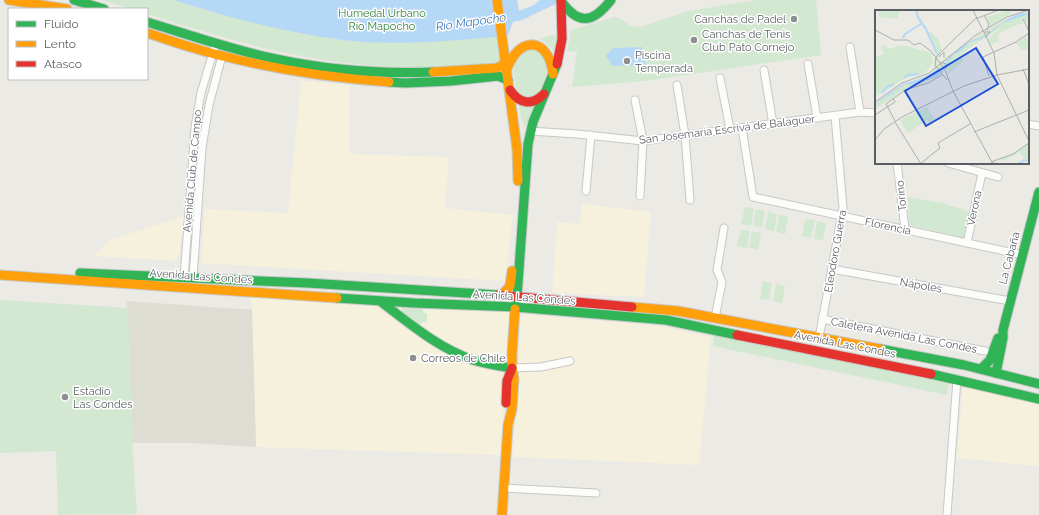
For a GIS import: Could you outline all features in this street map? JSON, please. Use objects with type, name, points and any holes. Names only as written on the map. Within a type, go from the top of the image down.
[{"type":"main road","points":[[9,0],[62,8]]},
{"type":"main road","points":[[74,0],[101,8]]},
{"type":"main road","points":[[497,0],[518,165],[512,280],[508,289],[502,295]]},
{"type":"main road","points":[[561,1],[570,14],[583,20],[589,19],[598,14],[611,0]]},
{"type":"main road","points":[[502,515],[508,426],[506,413],[507,381],[512,368],[525,164],[530,131],[553,76],[560,51],[562,22],[561,1]]},
{"type":"main road","points":[[148,22],[215,43],[294,63],[360,71],[411,73],[495,69],[500,67],[505,60]]},
{"type":"main road","points":[[148,33],[222,56],[297,72],[364,80],[428,82],[498,76],[508,79]]},
{"type":"main road","points":[[545,93],[537,100],[527,103],[522,102],[514,96],[508,79],[512,57],[525,45],[533,44],[541,48],[552,62],[553,76]]},
{"type":"main road","points":[[513,120],[519,127],[530,131]]},
{"type":"main road","name":"La Cabaña","points":[[996,373],[1003,338],[1003,330],[1039,192]]},
{"type":"main road","name":"Avenida Las Condes","points":[[0,268],[87,274],[336,285],[502,295],[672,310],[981,369],[1039,384]]},
{"type":"main road","name":"Avenida Las Condes","points":[[0,275],[380,301],[515,307],[666,320],[958,379],[1039,399]]},
{"type":"main road","points":[[322,296],[326,290],[336,285]]},
{"type":"main road","points":[[380,301],[445,348],[478,362],[512,368]]},
{"type":"main road","name":"La Cabaña","points":[[981,369],[990,360],[998,336],[1003,330]]},
{"type":"main road","points":[[783,344],[789,336],[799,334]]},
{"type":"main road","points":[[971,382],[987,381],[993,378],[996,373]]},
{"type":"street","name":"Avenida Club de Campo","points":[[189,278],[188,215],[197,110],[215,43]]},
{"type":"street","points":[[850,48],[860,112]]},
{"type":"street","name":"Avenida Club de Campo","points":[[189,278],[198,215],[202,148],[206,119],[222,56]]},
{"type":"street","points":[[808,64],[817,118]]},
{"type":"street","points":[[764,70],[773,124]]},
{"type":"street","points":[[720,78],[730,129]]},
{"type":"street","points":[[677,85],[685,135],[690,200]]},
{"type":"street","points":[[201,93],[211,95]]},
{"type":"street","points":[[635,100],[642,141],[640,196]]},
{"type":"street","name":"San Josemaría Escrivá de Balaguer","points":[[530,131],[592,135],[642,141],[860,112],[875,113]]},
{"type":"street","name":"Eleodoro Guerra","points":[[819,338],[843,204],[835,116]]},
{"type":"street","points":[[1029,124],[1039,126]]},
{"type":"street","name":"Florencia","points":[[742,128],[753,197],[1022,255]]},
{"type":"street","points":[[586,191],[592,135]]},
{"type":"street","points":[[193,148],[202,148]]},
{"type":"street","name":"Torino","points":[[897,164],[905,229]]},
{"type":"street","points":[[951,164],[998,177]]},
{"type":"street","name":"Verona","points":[[967,243],[982,173]]},
{"type":"street","points":[[188,215],[198,215]]},
{"type":"street","points":[[715,318],[722,282],[717,270],[724,228]]},
{"type":"street","name":"Nápoles","points":[[832,269],[1010,301]]},
{"type":"street","name":"Caletera Avenida Las Condes","points":[[822,319],[985,351]]},
{"type":"street","points":[[512,368],[541,367],[570,361]]},
{"type":"street","points":[[947,515],[958,379]]},
{"type":"street","points":[[504,488],[596,493]]},
{"type":"shaded area","points":[[301,81],[350,85],[350,154],[449,157],[445,208],[513,215],[505,281],[201,263],[205,209],[288,213]]},
{"type":"shaded area","points":[[582,204],[651,212],[644,297],[552,293],[557,222],[580,224]]},
{"type":"shaded area","points":[[184,216],[179,256],[177,261],[95,256],[109,240]]},
{"type":"shaded area","points":[[251,297],[509,311],[501,455],[256,447]]},
{"type":"shaded area","points":[[127,301],[252,309],[256,447],[193,443],[132,443]]},
{"type":"shaded area","points":[[521,314],[660,326],[711,337],[699,465],[513,457]]},
{"type":"shaded area","points":[[963,384],[1039,403],[1039,466],[957,458]]},
{"type":"green space","points":[[102,0],[173,0],[202,9],[293,32],[343,40],[417,42],[497,37],[501,60],[498,63],[423,68],[365,65],[333,61],[271,50],[240,42],[148,14],[148,8],[127,8]]},
{"type":"green space","name":"Canchas de Tenis Club Pato Cornejo","points":[[757,0],[816,0],[821,55],[645,81],[572,87],[577,51],[567,52],[571,30],[615,17],[631,26],[641,27],[688,11]]},
{"type":"green space","points":[[559,34],[556,56],[552,48],[539,38]]},
{"type":"green space","points":[[527,49],[532,49],[542,53],[548,65],[546,75],[538,94],[529,100],[518,94],[514,75],[517,59]]},
{"type":"green space","points":[[519,105],[535,105],[528,126],[525,127],[521,118]]},
{"type":"green space","points":[[908,197],[942,203],[970,212],[964,238],[909,225]]},
{"type":"green space","points":[[745,207],[754,208],[751,226],[741,224]]},
{"type":"green space","points":[[756,209],[765,211],[762,228],[753,226]]},
{"type":"green space","points":[[768,212],[777,214],[774,231],[765,229]]},
{"type":"green space","points":[[779,215],[788,216],[785,234],[776,232]]},
{"type":"green space","points":[[805,219],[815,220],[811,238],[802,236]]},
{"type":"green space","points":[[817,221],[826,223],[823,240],[814,239]]},
{"type":"green space","points":[[741,229],[750,231],[747,248],[737,246]]},
{"type":"green space","points":[[752,231],[761,233],[758,250],[749,248]]},
{"type":"green space","points":[[763,281],[772,283],[769,300],[760,299]]},
{"type":"green space","points":[[776,284],[785,286],[782,303],[773,301]]},
{"type":"green space","name":"Estadio Las Condes","points":[[0,300],[128,308],[133,456],[137,514],[58,515],[56,451],[0,453]]},
{"type":"green space","points":[[402,308],[423,309],[423,313],[427,314],[427,322],[422,322],[422,324],[416,323],[401,311]]},
{"type":"green space","points":[[714,336],[949,381],[947,395],[713,346]]},
{"type":"water","name":"Humedal Urbano Río Mapocho","points":[[173,0],[517,0],[519,11],[534,5],[540,0],[564,0],[522,20],[513,22],[508,35],[458,40],[381,43],[342,40],[278,29]]},
{"type":"water","name":"Piscina Temperada","points":[[642,47],[646,65],[613,66],[606,56],[613,48]]},
{"type":"traffic: fast","points":[[74,0],[101,8]]},
{"type":"traffic: fast","points":[[561,1],[574,15],[580,18],[586,18],[592,17],[598,13],[611,0]]},
{"type":"traffic: fast","points":[[148,22],[243,51],[295,63],[373,72],[433,72]]},
{"type":"traffic: fast","points":[[515,309],[528,144],[533,122],[557,64]]},
{"type":"traffic: fast","points":[[389,82],[405,83],[451,81],[498,76],[508,80]]},
{"type":"traffic: fast","points":[[996,373],[1003,338],[1003,330],[1039,192]]},
{"type":"traffic: fast","points":[[80,273],[308,283],[498,295]]},
{"type":"traffic: fast","points":[[337,298],[515,307],[666,320],[737,335]]},
{"type":"traffic: fast","points":[[380,301],[424,334],[448,349],[473,360],[512,368]]},
{"type":"traffic: fast","points":[[981,369],[990,360],[998,338]]},
{"type":"traffic: fast","points":[[880,349],[964,365],[1039,384]]},
{"type":"traffic: fast","points":[[931,374],[1039,399]]},
{"type":"traffic: slow","points":[[9,0],[61,8]]},
{"type":"traffic: slow","points":[[497,0],[517,149],[518,181]]},
{"type":"traffic: slow","points":[[148,33],[204,51],[244,61],[326,76],[389,82]]},
{"type":"traffic: slow","points":[[507,69],[519,50],[526,46],[533,45],[540,47],[546,53],[553,74]]},
{"type":"traffic: slow","points":[[433,72],[497,68],[503,65],[505,61]]},
{"type":"traffic: slow","points":[[502,295],[510,286],[512,271]]},
{"type":"traffic: slow","points":[[0,275],[337,298]]},
{"type":"traffic: slow","points":[[632,307],[678,311],[880,349]]},
{"type":"traffic: slow","points":[[502,515],[508,425],[512,409],[514,379],[512,354],[515,309]]},
{"type":"traffic: jam","points":[[557,64],[562,39],[561,0]]},
{"type":"traffic: jam","points":[[510,90],[517,98],[526,102],[535,100],[544,94]]},
{"type":"traffic: jam","points":[[498,295],[632,307]]},
{"type":"traffic: jam","points":[[737,335],[931,374]]},
{"type":"traffic: jam","points":[[506,403],[507,381],[512,368]]},
{"type":"place","name":"Canchas de Padel","points":[[794,19]]},
{"type":"place","name":"Canchas de Tenis Club Pato Cornejo","points":[[694,40]]},
{"type":"place","name":"Piscina Temperada","points":[[627,61]]},
{"type":"place","name":"Correos de Chile","points":[[413,358]]},
{"type":"place","name":"Estadio Las Condes","points":[[65,397]]},
{"type":"water label","name":"Río Mapocho","points":[[471,22]]}]
